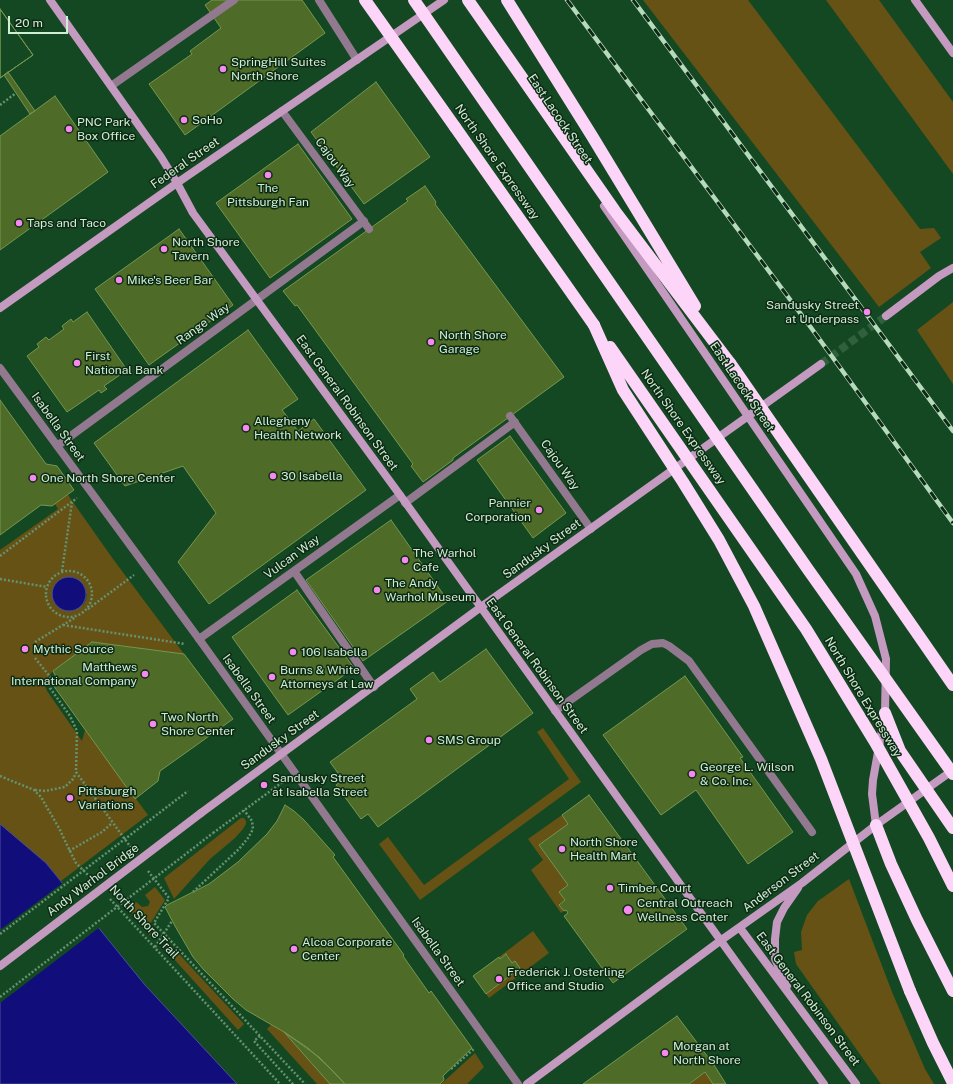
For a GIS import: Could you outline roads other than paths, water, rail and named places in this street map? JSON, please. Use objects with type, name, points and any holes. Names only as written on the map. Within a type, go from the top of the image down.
[{"type":"highway","name":"North Shore Expressway","points":[[365,0],[806,629],[875,742],[929,838],[953,886]]},
{"type":"highway","points":[[414,0],[807,568],[953,774]]},
{"type":"highway","points":[[468,0],[615,211],[730,363],[953,685]]},
{"type":"highway","points":[[507,0],[592,136],[730,363]]},
{"type":"highway","points":[[594,325],[623,390],[715,534],[754,606],[821,759],[910,991],[953,1083]]},
{"type":"highway","points":[[885,712],[900,751],[953,828]]},
{"type":"highway","points":[[876,825],[891,864],[917,920],[953,991]]},
{"type":"main road","name":"East General Robinson Street","points":[[50,0],[177,183],[193,214],[400,495],[824,1084]]},
{"type":"main road","name":"Federal Street","points":[[0,308],[177,183],[444,0]]},
{"type":"main road","name":"East Lacock Street","points":[[464,0],[856,574],[876,616],[886,660],[885,712],[872,794],[876,825]]},
{"type":"main road","points":[[915,0],[953,54]]},
{"type":"main road","points":[[886,316],[939,276],[953,268]]},
{"type":"main road","name":"Sandusky Street","points":[[201,813],[481,608],[820,364]]},
{"type":"main road","name":"Anderson Street","points":[[527,1084],[720,941],[802,883],[876,825],[953,770]]},
{"type":"main road","name":"Andy Warhol Bridge","points":[[0,966],[201,813]]},
{"type":"main road","points":[[792,998],[776,960],[775,939],[777,922],[784,908],[802,883]]},
{"type":"main road","name":"East General Robinson Street","points":[[740,928],[856,1084]]},
{"type":"street","points":[[111,86],[234,0]]},
{"type":"street","points":[[319,0],[357,60]]},
{"type":"street","name":"Cajou Way","points":[[282,111],[369,229]]},
{"type":"street","name":"Range Way","points":[[57,446],[364,221]]},
{"type":"street","name":"Isabella Street","points":[[0,368],[199,639],[518,1084]]},
{"type":"street","name":"Cajou Way","points":[[405,503],[513,419],[591,529]]},
{"type":"street","name":"Vulcan Way","points":[[199,639],[400,495]]},
{"type":"street","points":[[294,572],[374,687]]},
{"type":"street","points":[[555,711],[652,644],[663,643],[689,661],[812,832]]},
{"type":"tunnel","points":[[821,364],[886,316]]},
{"type":"railway","points":[[567,0],[812,329],[953,523]]},
{"type":"railway","points":[[633,0],[953,431]]},
{"type":"place","name":"SpringHill Suites North Shore","points":[[223,69]]},
{"type":"place","name":"SoHo","points":[[184,120]]},
{"type":"place","name":"PNC Park Box Office","points":[[69,129]]},
{"type":"place","name":"The Pittsburgh Fan","points":[[268,175]]},
{"type":"place","name":"Taps and Taco","points":[[19,223]]},
{"type":"place","name":"North Shore Tavern","points":[[164,249]]},
{"type":"place","name":"Mike's Beer Bar","points":[[119,280]]},
{"type":"place","name":"Sandusky Street at Underpass","points":[[867,312]]},
{"type":"place","name":"North Shore Garage","points":[[431,342]]},
{"type":"place","name":"First National Bank","points":[[77,363]]},
{"type":"place","name":"Allegheny Health Network","points":[[246,428]]},
{"type":"place","name":"30 Isabella","points":[[273,476]]},
{"type":"place","name":"One North Shore Center","points":[[33,478]]},
{"type":"place","name":"Pannier Corporation","points":[[539,510]]},
{"type":"place","name":"The Warhol Cafe","points":[[405,560]]},
{"type":"place","name":"The Andy Warhol Museum","points":[[377,590]]},
{"type":"place","name":"Mythic Source","points":[[25,649]]},
{"type":"place","name":"106 Isabella","points":[[293,652]]},
{"type":"place","name":"Matthews International Company","points":[[145,674]]},
{"type":"place","name":"Burns & White Attorneys at Law","points":[[272,677]]},
{"type":"place","name":"Two North Shore Center","points":[[153,724]]},
{"type":"place","name":"SMS Group","points":[[429,740]]},
{"type":"place","name":"George L. Wilson & Co. Inc.","points":[[692,774]]},
{"type":"place","name":"Sandusky Street at Isabella Street","points":[[264,785]]},
{"type":"place","name":"Pittsburgh Variations","points":[[70,798]]},
{"type":"place","name":"North Shore Health Mart","points":[[562,849]]},
{"type":"place","name":"Timber Court","points":[[610,888]]},
{"type":"place","name":"Central Outreach Wellness Center","points":[[628,910]]},
{"type":"place","name":"Alcoa Corporate Center","points":[[294,949]]},
{"type":"place","name":"Frederick J. Osterling Office and Studio","points":[[499,979]]},
{"type":"place","name":"Morgan at North Shore","points":[[665,1053]]}]
